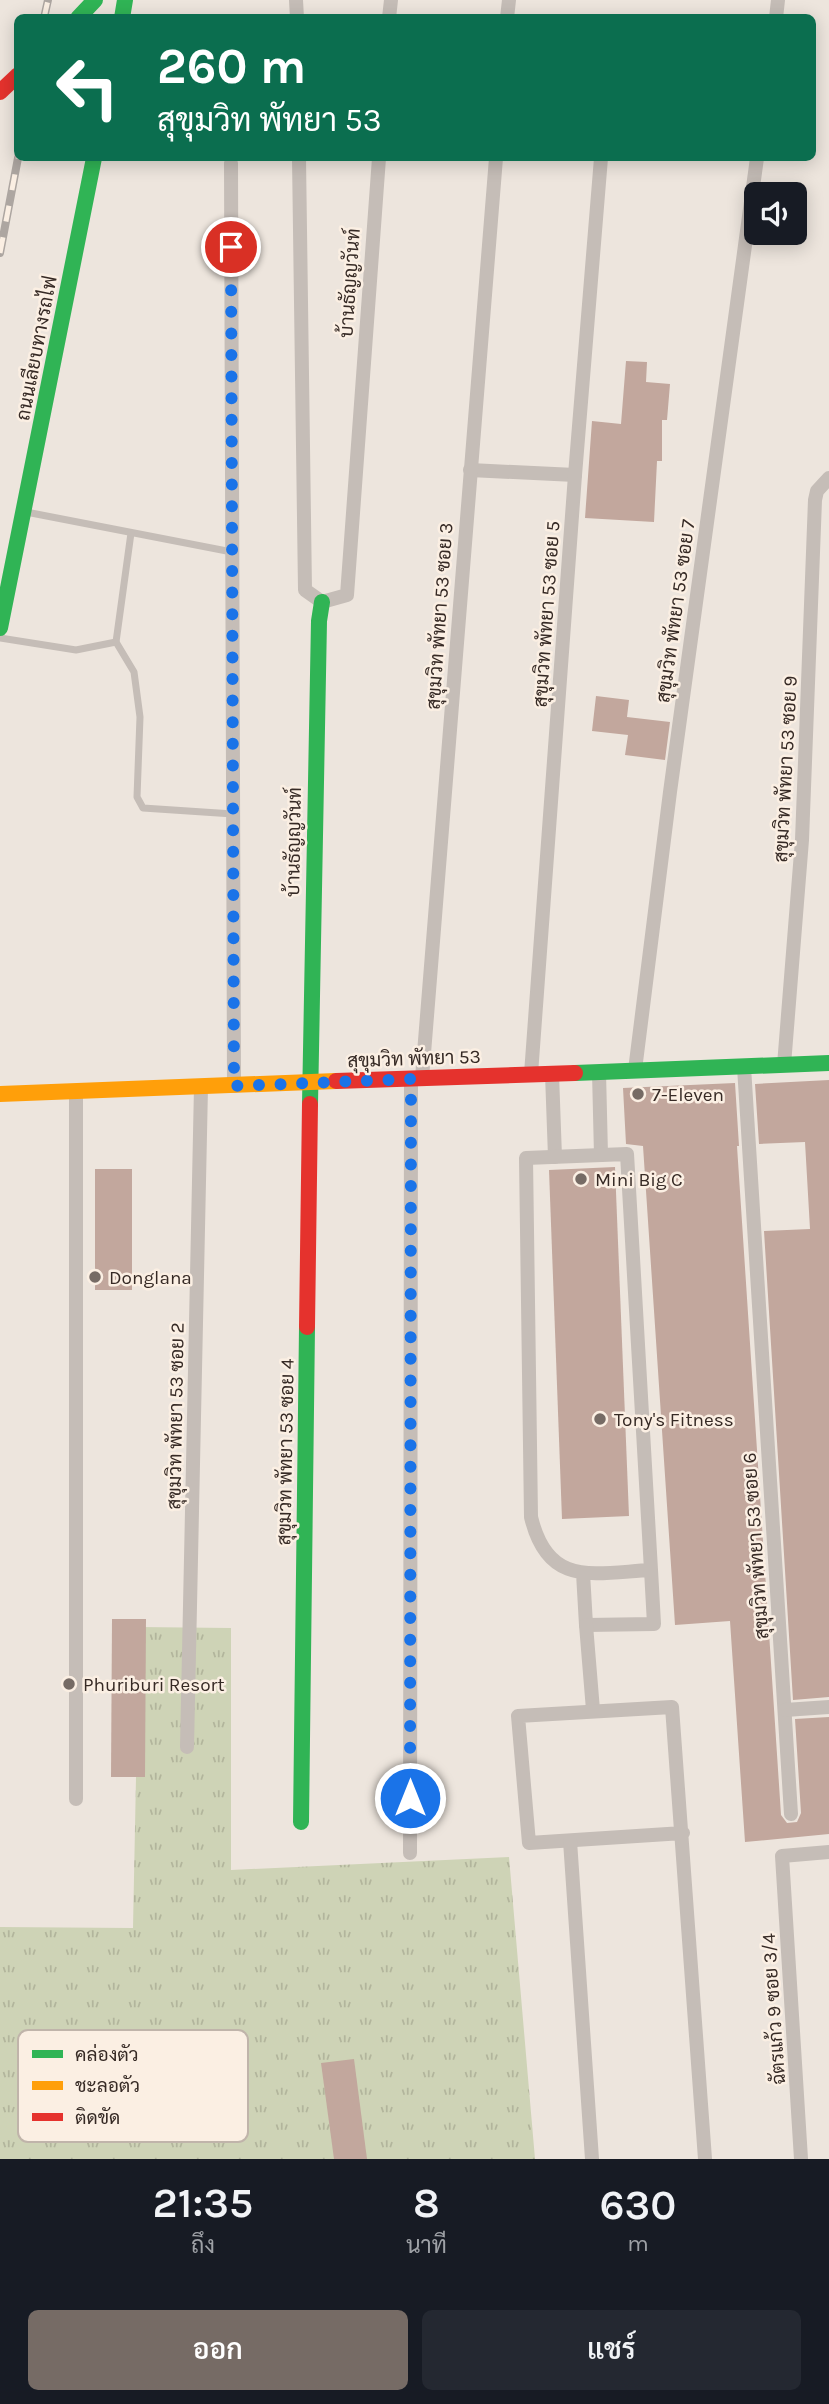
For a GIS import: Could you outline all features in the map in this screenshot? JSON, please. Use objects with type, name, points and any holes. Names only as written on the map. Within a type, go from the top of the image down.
[{"type":"street","points":[[82,14],[95,0]]},
{"type":"street","points":[[0,92],[14,79]]},
{"type":"street","name":"ถนนเลียบทางรถไฟ","points":[[0,628],[93,161]]},
{"type":"street","points":[[299,161],[306,590],[322,602]]},
{"type":"street","name":"บ้านธัญญวันท์","points":[[311,1082],[318,677],[322,602],[347,595],[379,161]]},
{"type":"street","name":"สุขุมวิท พัทยา 53 ซอย 3","points":[[410,1853],[417,1079],[496,161]]},
{"type":"street","name":"สุขุมวิท พัทยา 53 ซอย 5","points":[[531,1074],[601,161]]},
{"type":"street","name":"สุขุมวิท พัทยา 53 ซอย 7","points":[[635,1070],[670,792],[757,161]]},
{"type":"street","points":[[231,163],[234,1086]]},
{"type":"street","points":[[470,470],[575,475]]},
{"type":"street","name":"สุขุมวิท พัทยา 53 ซอย 9","points":[[784,1065],[802,840],[815,500],[817,491],[829,478]]},
{"type":"street","name":"สุขุมวิท พัทยา 53","points":[[0,1094],[829,1063]]},
{"type":"street","name":"สุขุมวิท พัทยา 53 ซอย 6","points":[[744,1066],[791,1814]]},
{"type":"street","points":[[599,1072],[601,1155]]},
{"type":"street","points":[[552,1074],[555,1157]]},
{"type":"street","name":"สุขุมวิท พัทยา 53 ซอย 4","points":[[301,1822],[311,1082]]},
{"type":"street","name":"สุขุมวิท พัทยา 53 ซอย 2","points":[[187,1747],[201,1087]]},
{"type":"street","points":[[76,1091],[76,1799]]},
{"type":"street","points":[[586,1625],[654,1624],[651,1570],[627,1154],[526,1158],[531,1517],[536,1537],[548,1555],[564,1570],[583,1573],[651,1570]]},
{"type":"street","points":[[583,1573],[593,1710]]},
{"type":"street","points":[[683,1833],[529,1843],[518,1716],[672,1707],[683,1833],[705,2159]]},
{"type":"street","points":[[785,1710],[829,1707]]},
{"type":"street","points":[[570,1841],[592,2159]]},
{"type":"street","name":"ฉัตรแก้ว 9 ซอย 3/4","points":[[801,2159],[782,1856],[829,1852]]},
{"type":"lane","points":[[25,512],[232,552]]},
{"type":"lane","points":[[131,533],[116,642],[134,672],[140,717],[137,797],[143,808],[233,814]]},
{"type":"lane","points":[[0,638],[76,650],[116,642]]},
{"type":"green space","points":[[139,1627],[231,1628],[231,1870],[509,1857],[535,2159],[0,2159],[0,1927],[133,1928]]},
{"type":"building","points":[[626,361],[647,362],[646,382],[670,384],[667,420],[662,420],[662,461],[657,461],[654,522],[585,518],[592,421],[621,424]]},
{"type":"building","points":[[596,696],[629,700],[627,717],[670,722],[665,760],[625,755],[628,735],[592,731]]},
{"type":"building","points":[[829,1080],[829,1697],[793,1700],[764,1231],[810,1229],[805,1142],[759,1144],[755,1084]]},
{"type":"building","points":[[735,1083],[781,1815],[787,1823],[797,1822],[801,1813],[795,1719],[829,1717],[829,1834],[745,1842],[730,1621],[675,1625],[643,1146],[626,1144],[623,1088]]},
{"type":"building","points":[[615,1167],[629,1516],[562,1519],[549,1170]]},
{"type":"building","points":[[95,1169],[132,1169],[132,1290],[95,1290]]},
{"type":"building","points":[[112,1619],[146,1619],[145,1777],[111,1777]]},
{"type":"building","points":[[354,2059],[367,2159],[334,2159],[321,2063]]},
{"type":"railway","points":[[45,14],[48,0]]},
{"type":"railway","points":[[0,253],[17,161]]},
{"type":"traffic: fast","points":[[82,14],[95,0]]},
{"type":"traffic: fast","points":[[123,14],[125,0]]},
{"type":"traffic: fast","points":[[0,628],[93,161]]},
{"type":"traffic: fast","points":[[310,1104],[319,621],[322,602]]},
{"type":"traffic: fast","points":[[575,1073],[829,1063]]},
{"type":"traffic: fast","points":[[301,1822],[307,1327]]},
{"type":"traffic: slow","points":[[0,1094],[336,1081]]},
{"type":"traffic: jam","points":[[0,92],[14,79]]},
{"type":"traffic: jam","points":[[336,1081],[575,1073]]},
{"type":"traffic: jam","points":[[307,1327],[310,1104]]},
{"type":"place","name":"7-Eleven","points":[[638,1094]]},
{"type":"place","name":"Mini Big C","points":[[581,1179]]},
{"type":"place","name":"Donglana","points":[[95,1277]]},
{"type":"place","name":"Tony's Fitness","points":[[600,1419]]},
{"type":"place","name":"Phuriburi Resort","points":[[69,1684]]},
{"type":"route","points":[[231,247],[234,1086],[411,1079],[410,1798]]}]
